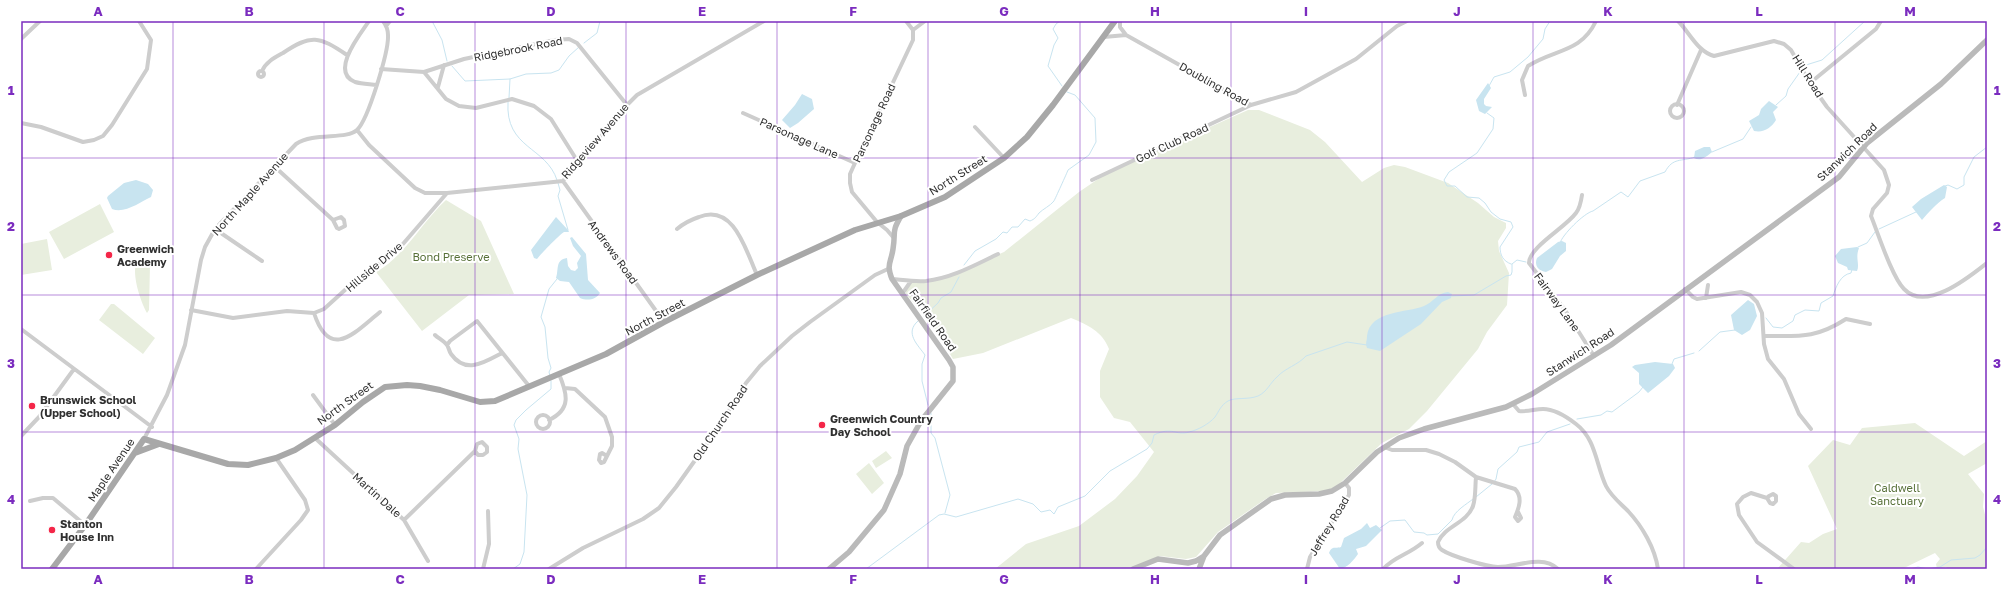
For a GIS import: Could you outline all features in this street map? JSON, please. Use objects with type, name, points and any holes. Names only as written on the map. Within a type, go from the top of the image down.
[{"type":"main road","name":"North Street","points":[[144,439],[233,465],[248,465],[276,458],[315,438],[335,425],[375,393],[385,387],[394,385],[420,386],[440,390],[480,402],[495,401],[506,398],[529,386],[606,354],[664,322],[757,275],[855,230],[877,222],[901,216],[945,197],[1004,158],[1027,137],[1115,21]]},
{"type":"main road","name":"Maple Avenue","points":[[52,569],[85,525],[144,439]]},
{"type":"main road","points":[[134,453],[150,446],[160,444]]},
{"type":"street","points":[[21,39],[40,21]]},
{"type":"street","points":[[21,123],[41,127],[83,142],[94,140],[103,136],[112,125],[146,69],[151,40],[139,21]]},
{"type":"street","points":[[369,21],[347,55],[345,70],[354,82],[377,85]]},
{"type":"street","points":[[357,130],[361,124],[377,85],[381,69],[388,38],[386,26],[383,21]]},
{"type":"street","points":[[386,26],[390,21]]},
{"type":"street","name":"Ridgeview Avenue","points":[[357,130],[369,145],[415,188],[425,193],[447,193],[559,181],[578,162],[627,105],[649,87],[764,21]]},
{"type":"street","points":[[906,21],[913,30],[925,21]]},
{"type":"street","points":[[1120,21],[1120,27],[1126,35]]},
{"type":"street","name":"Doubling Road","points":[[1126,35],[1251,105],[1296,92],[1356,59],[1398,26],[1407,21]]},
{"type":"street","points":[[1525,95],[1522,80],[1528,66],[1580,43],[1587,36],[1596,21]]},
{"type":"street","points":[[1677,105],[1701,50],[1678,21]]},
{"type":"street","points":[[1810,83],[1876,29],[1881,21]]},
{"type":"street","name":"Parsonage Road","points":[[877,222],[852,192],[850,174],[913,40],[913,30]]},
{"type":"street","points":[[1102,38],[1126,35]]},
{"type":"street","name":"Ridgebrook Road","points":[[381,69],[424,72],[464,59],[548,41],[569,39],[582,46],[627,105]]},
{"type":"street","points":[[262,71],[269,61],[293,46],[307,40],[328,42],[347,55]]},
{"type":"street","name":"Stanwich Road","points":[[1188,563],[1204,556],[1220,535],[1271,499],[1285,495],[1326,493],[1345,483],[1384,447],[1399,438],[1420,430],[1513,404],[1594,356],[1839,177],[1864,149],[1867,143],[1941,84],[1987,40]]},
{"type":"street","name":"Hill Road","points":[[1701,50],[1714,56],[1768,42],[1778,42],[1794,53],[1810,83],[1827,107],[1884,170],[1889,185],[1887,193],[1873,209],[1871,216],[1886,254],[1900,284],[1905,290],[1918,297],[1925,298],[1961,282],[1987,263]]},
{"type":"street","points":[[438,87],[444,65]]},
{"type":"street","points":[[424,72],[438,87],[446,99],[459,106],[476,108],[507,99],[512,99],[534,106],[551,119],[578,162]]},
{"type":"street","name":"Golf Club Road","points":[[1092,180],[1251,105]]},
{"type":"street","name":"Parsonage Lane","points":[[744,113],[855,163]]},
{"type":"street","points":[[974,128],[1004,158]]},
{"type":"street","name":"North Maple Avenue","points":[[144,439],[152,427],[167,395],[185,345],[200,260],[215,229],[296,144],[310,137],[347,134],[357,130]]},
{"type":"street","points":[[275,167],[332,220]]},
{"type":"street","name":"Andrews Road","points":[[559,181],[664,322]]},
{"type":"street","name":"Hillside Drive","points":[[314,313],[324,309],[356,280],[396,252],[447,193]]},
{"type":"street","name":"Fairway Lane","points":[[1582,195],[1580,205],[1575,215],[1554,235],[1534,250],[1529,259],[1529,263],[1565,310],[1594,356]]},
{"type":"street","points":[[677,229],[688,221],[704,215],[715,214],[725,217],[733,225],[757,275]]},
{"type":"street","points":[[888,269],[893,250],[894,228],[901,216]]},
{"type":"street","points":[[877,222],[893,237]]},
{"type":"street","points":[[215,229],[262,261]]},
{"type":"street","points":[[892,279],[926,281],[944,277],[967,269],[998,254]]},
{"type":"street","name":"Fairfield Road","points":[[829,569],[849,552],[884,510],[900,474],[907,446],[921,421],[950,385],[954,376],[949,360],[902,294],[892,279],[888,269]]},
{"type":"street","name":"Old Church Road","points":[[549,569],[583,548],[643,519],[659,508],[676,487],[718,428],[746,383],[760,366],[792,336],[810,322],[875,275],[888,269]]},
{"type":"street","points":[[902,294],[911,281]]},
{"type":"street","points":[[1706,298],[1708,285]]},
{"type":"street","points":[[1685,289],[1693,297],[1706,298],[1734,292],[1750,295],[1757,302],[1762,313],[1764,344],[1768,358],[1784,379],[1799,414],[1811,429]]},
{"type":"street","points":[[191,310],[233,318],[287,312],[314,313],[317,322],[325,335],[333,340],[340,340],[348,337],[380,312]]},
{"type":"street","points":[[1764,336],[1802,336],[1820,334],[1846,320],[1870,324]]},
{"type":"street","points":[[447,345],[450,341],[477,321],[529,386]]},
{"type":"street","points":[[21,329],[152,427]]},
{"type":"street","points":[[435,335],[447,345],[450,353],[457,360],[475,366],[502,352]]},
{"type":"street","points":[[21,436],[39,417],[74,369]]},
{"type":"street","points":[[549,420],[563,408],[567,396],[560,374]]},
{"type":"street","points":[[565,388],[575,389],[605,417],[612,437],[612,446],[606,456]]},
{"type":"street","points":[[313,395],[335,425]]},
{"type":"street","points":[[1513,404],[1519,411],[1543,409],[1551,410],[1562,415],[1581,428],[1593,446],[1606,486],[1615,500],[1640,525],[1652,548],[1658,569]]},
{"type":"street","name":"Martin Dale","points":[[315,438],[404,520],[428,561]]},
{"type":"street","points":[[1384,447],[1392,450],[1426,450],[1439,454],[1455,462],[1476,477],[1515,489],[1518,493],[1520,502],[1518,512]]},
{"type":"street","points":[[404,520],[475,451]]},
{"type":"street","points":[[256,569],[301,520],[308,510],[305,500],[276,458]]},
{"type":"street","points":[[1476,477],[1473,506],[1465,517],[1441,536],[1438,542],[1440,547],[1447,552],[1489,566],[1502,567],[1542,562],[1551,564],[1558,569]]},
{"type":"street","name":"Jeffrey Road","points":[[1307,569],[1310,557],[1349,495],[1349,488],[1345,483]]},
{"type":"street","points":[[1767,498],[1751,494],[1743,497],[1737,504],[1738,515],[1762,547],[1794,569]]},
{"type":"street","points":[[30,501],[43,498],[53,498],[85,525]]},
{"type":"street","points":[[483,569],[489,544],[488,512]]},
{"type":"street","points":[[1383,569],[1393,559],[1412,552],[1422,543]]},
{"type":"street","points":[[1199,569],[1204,556]]},
{"type":"street","points":[[1133,569],[1158,559],[1188,563],[1194,569]]},
{"type":"green space","points":[[1248,110],[1259,110],[1310,130],[1325,142],[1362,182],[1384,168],[1394,165],[1405,167],[1448,183],[1478,203],[1494,217],[1506,223],[1506,228],[1498,241],[1499,251],[1509,273],[1507,305],[1487,332],[1478,349],[1427,411],[1409,429],[1382,443],[1336,487],[1326,491],[1276,493],[1218,532],[1196,557],[1186,559],[1160,556],[1129,569],[995,569],[1026,544],[1079,526],[1115,499],[1137,476],[1154,452],[1130,422],[1114,418],[1100,397],[1100,371],[1109,349],[1094,329],[1071,318],[983,353],[953,359],[932,324],[906,294],[906,288],[912,282],[946,277],[1004,252],[1079,192],[1107,173]]},
{"type":"green space","name":"Bond Preserve","points":[[446,200],[481,221],[514,294],[469,295],[422,331],[376,272],[405,248]]},
{"type":"green space","points":[[100,204],[114,232],[64,259],[49,232]]},
{"type":"green space","points":[[47,239],[52,270],[21,275],[21,244]]},
{"type":"green space","points":[[142,261],[150,265],[149,310],[147,313],[142,303],[135,275],[136,264]]},
{"type":"green space","points":[[111,304],[114,304],[155,338],[143,354],[99,320]]},
{"type":"green space","name":"Caldwell Sanctuary","points":[[1915,423],[1964,456],[1987,441],[1987,463],[1968,474],[1984,494],[1983,507],[1987,522],[1987,569],[1948,569],[1946,567],[1937,569],[1936,564],[1940,559],[1935,553],[1902,569],[1777,569],[1801,542],[1809,543],[1823,534],[1837,529],[1808,466],[1833,440],[1850,445],[1862,428]]},
{"type":"green space","points":[[886,451],[892,458],[876,468],[872,461]]},
{"type":"green space","points":[[869,463],[884,483],[872,494],[856,474]]},
{"type":"water","points":[[1488,83],[1491,88],[1484,99],[1484,104],[1492,107],[1485,114],[1479,111],[1476,100]]},
{"type":"water","points":[[802,94],[812,99],[814,109],[790,128],[782,120]]},
{"type":"water","points":[[1769,101],[1778,107],[1773,112],[1776,120],[1767,129],[1754,131],[1749,121],[1759,115],[1761,109]]},
{"type":"water","points":[[1704,147],[1710,147],[1712,152],[1701,159],[1694,158],[1695,151]]},
{"type":"water","points":[[136,180],[148,184],[153,190],[151,197],[127,209],[112,209],[107,198],[108,196],[124,183]]},
{"type":"water","points":[[1944,185],[1947,187],[1945,198],[1922,220],[1912,207],[1921,199]]},
{"type":"water","points":[[556,217],[569,232],[564,232],[537,259],[534,258],[531,250]]},
{"type":"water","points":[[572,237],[586,254],[588,280],[600,293],[594,298],[588,300],[580,298],[569,282],[560,281],[556,278],[558,265],[563,259],[567,258],[568,266],[571,270],[575,271],[578,268],[577,263],[581,256],[573,246],[570,238]]},
{"type":"water","points":[[1562,241],[1566,243],[1566,251],[1560,256],[1552,269],[1546,272],[1539,269],[1536,265],[1537,258],[1558,242]]},
{"type":"water","points":[[1859,248],[1857,255],[1857,271],[1848,270],[1847,267],[1838,263],[1835,256],[1841,249]]},
{"type":"water","points":[[1448,292],[1452,294],[1451,298],[1442,302],[1421,324],[1380,351],[1367,348],[1367,336],[1375,321],[1390,314],[1424,306],[1441,294]]},
{"type":"water","points":[[1748,300],[1754,304],[1757,316],[1750,330],[1742,335],[1734,330],[1731,315]]},
{"type":"water","points":[[1655,362],[1673,364],[1675,368],[1669,376],[1648,393],[1639,384],[1639,373],[1632,367],[1635,365]]},
{"type":"water","points":[[1367,523],[1370,528],[1376,525],[1382,530],[1366,546],[1356,549],[1358,554],[1354,559],[1348,565],[1340,569],[1329,553],[1330,551],[1333,548],[1341,547],[1344,538],[1361,529]]},
{"type":"waterway","points":[[432,21],[442,40],[447,61]]},
{"type":"waterway","points":[[584,43],[597,33],[600,21]]},
{"type":"waterway","points":[[1060,21],[1053,29],[1058,38],[1054,45],[1048,66],[1062,86]]},
{"type":"waterway","points":[[1489,86],[1494,77],[1510,72],[1528,57],[1543,39],[1545,29],[1550,21]]},
{"type":"waterway","points":[[1806,65],[1822,60],[1865,21]]},
{"type":"waterway","points":[[452,66],[465,81],[510,79],[526,74],[551,73],[559,70],[569,56],[579,47]]},
{"type":"waterway","points":[[1776,105],[1786,96],[1788,89],[1800,72]]},
{"type":"waterway","points":[[509,98],[510,79]]},
{"type":"waterway","points":[[964,265],[975,251],[996,239],[1003,232],[1007,233],[1012,227],[1018,227],[1025,219],[1030,221],[1035,218],[1051,204],[1054,201],[1068,170],[1089,155],[1096,142],[1095,118],[1075,95],[1067,92]]},
{"type":"waterway","points":[[508,102],[509,117],[513,129],[519,138],[552,169],[557,180]]},
{"type":"waterway","points":[[1487,113],[1494,118],[1493,129],[1477,153],[1449,172],[1444,180],[1447,186],[1455,186],[1467,197],[1479,198],[1485,203],[1491,212],[1500,219],[1511,222],[1513,227],[1500,247],[1502,257],[1511,264]]},
{"type":"waterway","points":[[1712,152],[1743,139],[1751,127]]},
{"type":"waterway","points":[[1945,186],[1948,185],[1957,189],[1964,185],[1964,177],[1974,157],[1987,147]]},
{"type":"waterway","points":[[1560,243],[1569,230],[1579,220],[1621,192],[1628,197],[1640,181],[1665,172],[1674,162],[1695,157]]},
{"type":"waterway","points":[[558,183],[560,190],[558,196],[568,230]]},
{"type":"waterway","points":[[1879,229],[1916,212]]},
{"type":"waterway","points":[[1858,247],[1867,243],[1875,232]]},
{"type":"waterway","points":[[1512,264],[1517,260],[1526,262]]},
{"type":"waterway","points":[[1452,296],[1474,295],[1506,276],[1511,275],[1512,264]]},
{"type":"waterway","points":[[1766,318],[1773,327],[1782,328],[1793,321],[1795,315],[1805,310],[1819,311],[1821,303],[1833,296],[1841,279],[1847,274],[1851,273],[1852,269]]},
{"type":"waterway","points":[[924,316],[938,303],[941,298],[951,292],[959,277]]},
{"type":"waterway","points":[[550,376],[549,372],[551,368],[548,358],[545,327],[541,317],[549,289],[557,279]]},
{"type":"waterway","points":[[918,321],[914,325],[912,334],[916,343],[925,355],[922,364],[922,381],[928,405]]},
{"type":"waterway","points":[[1699,351],[1720,332],[1735,330]]},
{"type":"waterway","points":[[866,569],[939,515],[944,514],[956,517],[1018,499],[1033,504],[1041,512],[1050,510],[1054,514],[1058,507],[1085,496],[1110,471],[1147,449],[1152,443],[1154,435],[1165,431],[1185,433],[1200,428],[1213,420],[1222,406],[1231,400],[1250,398],[1261,394],[1280,374],[1306,356],[1347,342],[1367,345]]},
{"type":"waterway","points":[[1672,364],[1674,359],[1694,353]]},
{"type":"waterway","points":[[513,569],[520,564],[524,552],[527,495],[518,449],[519,439],[514,425],[516,420],[526,410],[551,389],[551,381]]},
{"type":"waterway","points":[[1577,419],[1601,415],[1607,411],[1612,412],[1639,392],[1643,387]]},
{"type":"waterway","points":[[931,413],[931,433],[935,438],[950,495],[945,513]]},
{"type":"waterway","points":[[1494,482],[1498,469],[1517,452],[1519,447],[1539,442],[1547,432],[1570,424]]},
{"type":"waterway","points":[[1476,497],[1492,484]]},
{"type":"waterway","points":[[1380,528],[1390,521],[1405,520],[1414,532],[1424,533],[1427,535],[1438,534],[1452,520],[1458,511],[1473,499]]},
{"type":"waterway","points":[[1910,569],[1918,567],[1928,569],[1940,567],[1951,560],[1975,558],[1987,547]]},
{"type":"place","name":"Greenwich Academy","points":[[109,255]]},
{"type":"place","name":"Brunswick School (Upper School)","points":[[32,406]]},
{"type":"place","name":"Greenwich Country Day School","points":[[822,425]]},
{"type":"place","name":"Stanton House Inn","points":[[52,530]]}]
